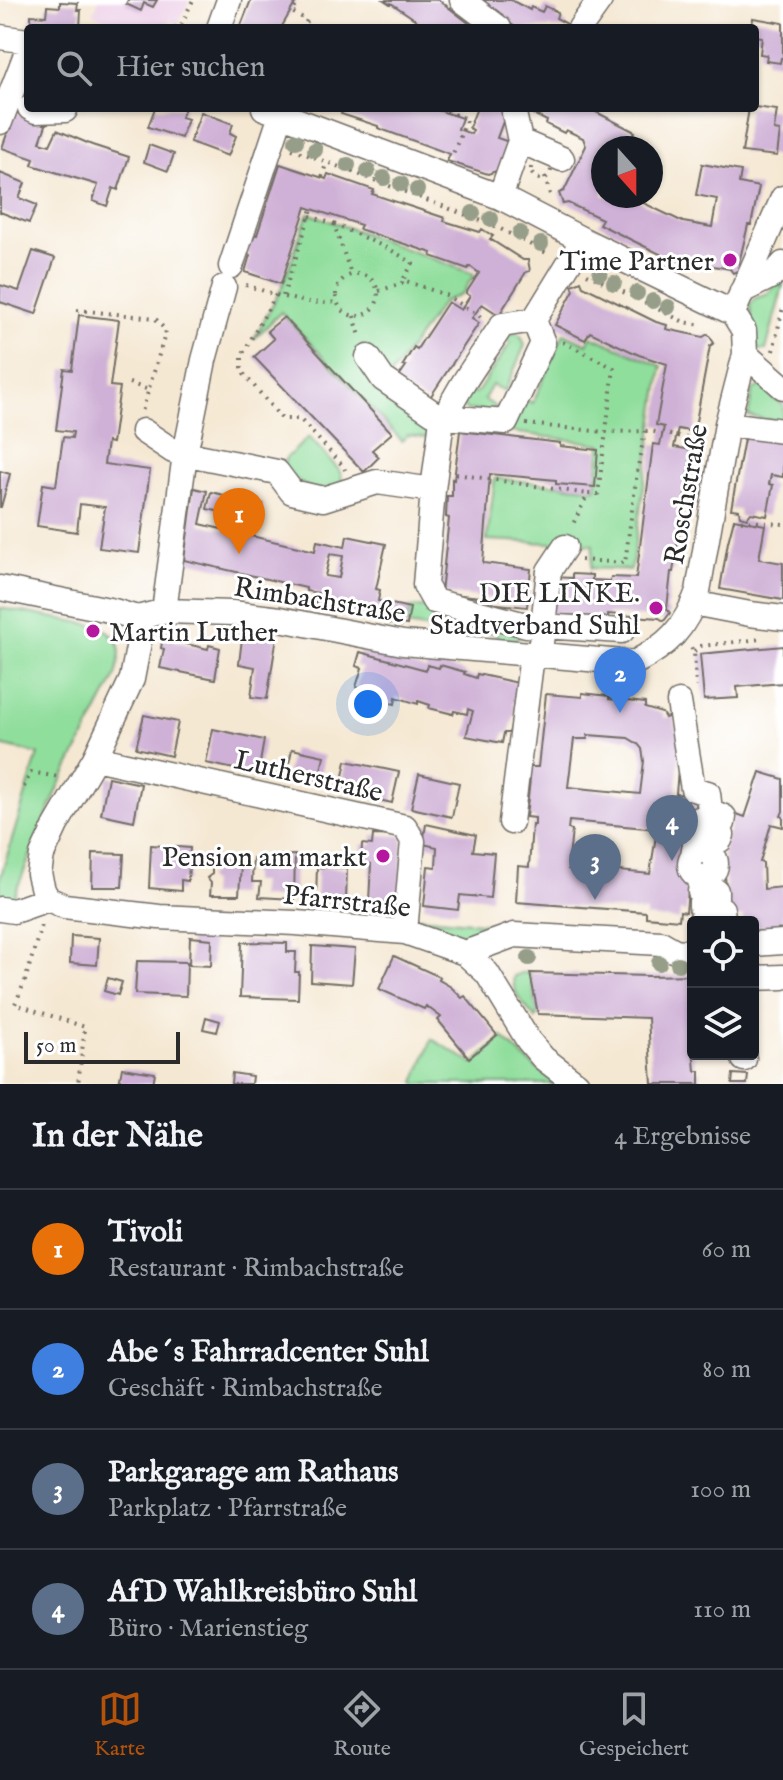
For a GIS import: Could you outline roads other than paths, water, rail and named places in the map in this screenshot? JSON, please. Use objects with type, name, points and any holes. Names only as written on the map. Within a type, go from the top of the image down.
[{"type":"street","points":[[220,24],[229,0]]},
{"type":"street","points":[[462,0],[494,24]]},
{"type":"street","points":[[583,24],[600,0]]},
{"type":"street","points":[[0,37],[24,40]]},
{"type":"street","points":[[0,122],[22,104]]},
{"type":"street","points":[[164,611],[185,454],[204,360],[232,278],[272,141],[273,112],[500,197],[583,240],[738,302]]},
{"type":"street","points":[[500,197],[520,141],[515,112]]},
{"type":"street","points":[[520,141],[562,159]]},
{"type":"street","points":[[738,302],[783,198]]},
{"type":"street","points":[[368,357],[383,379],[433,413],[445,417],[506,422],[543,343],[536,325],[583,240]]},
{"type":"street","points":[[738,302],[783,264]]},
{"type":"street","name":"Roschstraße","points":[[634,663],[657,650],[675,634],[698,591],[711,518],[716,428],[745,354],[738,302]]},
{"type":"street","points":[[536,325],[502,325],[445,417],[434,481],[425,585],[434,601],[526,625],[622,631]]},
{"type":"street","points":[[745,354],[783,387]]},
{"type":"street","points":[[716,428],[783,431]]},
{"type":"street","points":[[143,431],[173,451],[277,472],[292,492],[323,499],[377,482],[434,481]]},
{"type":"street","points":[[511,822],[549,571],[566,541]]},
{"type":"street","name":"Rimbachstraße","points":[[0,588],[137,618],[164,611],[232,613],[403,643],[634,663]]},
{"type":"street","points":[[693,603],[750,614],[777,627]]},
{"type":"street","points":[[0,909],[45,910],[39,874],[45,846],[95,758],[132,679],[140,637],[137,618]]},
{"type":"street","points":[[688,697],[693,789],[700,810],[722,835],[720,840],[696,838],[696,873],[689,916]]},
{"type":"street","name":"Lutherstraße","points":[[95,758],[405,827],[413,841],[405,932]]},
{"type":"street","points":[[696,873],[700,892],[716,891],[716,898],[701,901],[701,907],[722,909],[723,916]]},
{"type":"street","name":"Pfarrstraße","points":[[45,910],[64,906],[159,917],[405,932],[465,953],[487,973],[535,1049],[577,1084]]},
{"type":"street","points":[[465,953],[514,935],[661,943],[675,951],[687,952]]},
{"type":"street","points":[[759,944],[783,942]]},
{"type":"street","points":[[759,978],[783,977]]},
{"type":"place","name":"Time Partner","points":[[730,260]]},
{"type":"place","name":"Tivoli","points":[[239,554]]},
{"type":"place","name":"DIE LINKE. Stadtverband Suhl","points":[[656,608]]},
{"type":"place","name":"Martin Luther","points":[[93,631]]},
{"type":"place","name":"Abe´s Fahrradcenter Suhl","points":[[620,713]]},
{"type":"place","name":"Pension am markt","points":[[383,856]]},
{"type":"place","name":"AfD Wahlkreisbüro Suhl","points":[[672,861]]},
{"type":"place","name":"Parkgarage am Rathaus","points":[[595,900]]}]
